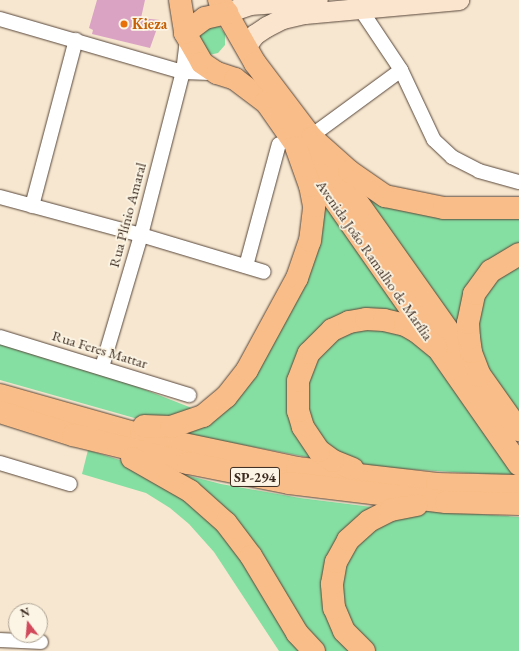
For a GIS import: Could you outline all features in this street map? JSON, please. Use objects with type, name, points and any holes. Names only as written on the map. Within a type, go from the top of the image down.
[{"type":"main road","points":[[180,0],[186,36]]},
{"type":"main road","points":[[186,36],[205,18],[223,6]]},
{"type":"main road","name":"Avenida João Ramalho de Marília","points":[[223,6],[301,140],[436,347],[519,464]]},
{"type":"main road","name":"Avenida João Ramalho de Marília","points":[[186,36],[202,63],[217,73],[235,79],[266,102],[301,140],[480,376],[519,430]]},
{"type":"main road","points":[[217,73],[231,64],[246,47]]},
{"type":"main road","points":[[301,140],[386,196],[444,208],[519,208]]},
{"type":"main road","points":[[59,413],[154,428],[171,427],[203,416],[237,386],[297,278],[310,241],[314,206],[301,140]]},
{"type":"main road","points":[[480,376],[471,352],[469,338],[468,324],[474,294],[492,270],[519,254]]},
{"type":"main road","points":[[375,477],[333,461],[310,440],[298,411],[298,381],[302,366],[319,340],[332,330],[349,322],[366,319],[384,320],[405,325],[416,331],[436,347]]},
{"type":"main road","name":"SP-294","points":[[0,395],[59,413],[204,449],[297,468],[464,486],[518,495]]},
{"type":"main road","name":"SP-294","points":[[0,412],[73,435],[188,463],[289,483],[446,502],[518,495]]},
{"type":"main road","points":[[73,435],[152,468],[190,491],[211,508],[238,537],[282,611],[314,651]]},
{"type":"main road","points":[[364,651],[344,631],[334,608],[333,572],[341,551],[358,529],[380,514],[416,505],[446,502]]},
{"type":"street","points":[[223,6],[318,0]]},
{"type":"street","points":[[246,47],[255,35],[283,19],[305,14],[358,5],[459,0]]},
{"type":"street","points":[[358,5],[401,70],[434,140],[452,156],[480,171],[519,182]]},
{"type":"street","points":[[0,19],[183,72],[217,73]]},
{"type":"street","name":"Rua Plínio Amaral","points":[[102,367],[141,235],[183,72],[186,36]]},
{"type":"street","points":[[32,206],[76,40]]},
{"type":"street","points":[[246,266],[301,140],[401,70]]},
{"type":"street","points":[[0,197],[141,235],[264,272]]},
{"type":"street","name":"Rua Feres Mattar","points":[[0,337],[102,367],[189,395]]},
{"type":"street","points":[[0,463],[70,484]]},
{"type":"green space","points":[[219,26],[225,34],[225,45],[218,53],[209,55],[196,32],[199,28]]},
{"type":"green space","points":[[338,165],[364,188],[519,212],[519,249],[499,260],[465,344]]},
{"type":"green space","points":[[314,184],[411,322],[392,315],[304,351],[312,458],[169,431],[202,420],[303,274]]},
{"type":"green space","points":[[519,257],[519,420],[487,375],[473,311],[514,259]]},
{"type":"green space","points":[[375,322],[425,343],[518,476],[371,467],[343,461],[304,420],[308,361],[317,348]]},
{"type":"green space","points":[[0,343],[105,374],[202,412],[145,421],[0,380]]},
{"type":"green space","points":[[88,450],[123,461],[200,504],[309,651],[279,651],[214,552],[189,524],[170,508],[146,493],[82,474]]},
{"type":"green space","points":[[174,472],[221,484],[300,498],[380,508],[327,573],[358,651],[320,651]]},
{"type":"green space","points":[[420,510],[519,517],[519,651],[370,651],[340,608],[336,589],[357,533]]},
{"type":"building","name":"Kieza","points":[[97,0],[145,0],[141,18],[160,20],[150,48],[92,34],[93,30],[89,28]]},
{"type":"place","name":"Kieza","points":[[124,24]]}]
